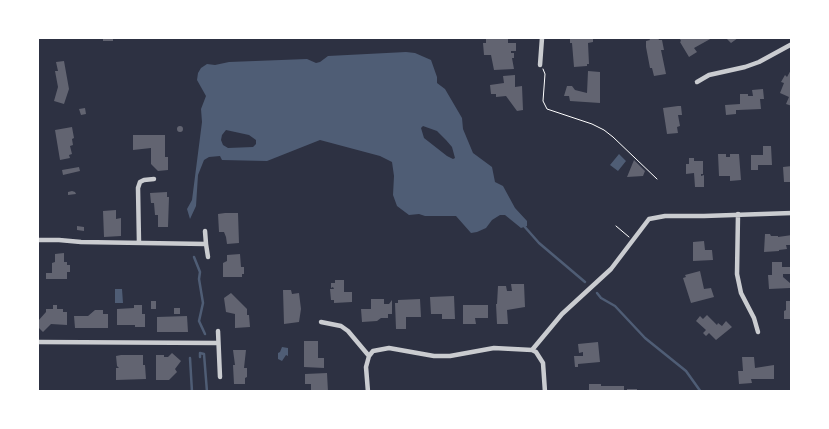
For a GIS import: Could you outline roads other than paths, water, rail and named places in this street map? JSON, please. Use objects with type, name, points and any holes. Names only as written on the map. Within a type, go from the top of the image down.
[{"type":"street","points":[[540,65],[542,38]]},
{"type":"street","points":[[697,82],[709,75],[759,62],[792,44]]},
{"type":"street","points":[[139,243],[138,188],[140,182],[154,179]]},
{"type":"street","points":[[532,350],[562,314],[611,269],[644,224],[653,217],[792,213]]},
{"type":"street","points":[[738,214],[737,274],[741,294],[758,332]]},
{"type":"street","points":[[205,231],[208,257]]},
{"type":"street","points":[[38,240],[206,244]]},
{"type":"street","points":[[321,322],[342,326],[348,330],[369,356]]},
{"type":"street","points":[[218,330],[220,377]]},
{"type":"street","points":[[38,342],[218,343]]},
{"type":"street","points":[[368,392],[366,367],[369,356],[373,351],[389,348],[434,356],[450,356],[494,348],[532,350],[536,352],[543,363],[545,392]]},
{"type":"water","points":[[406,52],[415,53],[431,60],[437,77],[437,83],[445,89],[462,118],[463,129],[473,153],[492,167],[495,182],[503,186],[515,208],[527,221],[527,226],[521,228],[505,215],[500,215],[492,220],[486,228],[471,233],[456,216],[409,215],[397,206],[393,195],[394,176],[392,162],[380,156],[320,140],[267,161],[222,160],[220,156],[209,157],[204,160],[198,175],[196,206],[190,219],[187,209],[192,200],[202,122],[201,109],[206,96],[197,80],[201,68],[207,64],[215,65],[229,62],[307,59],[316,63],[328,56]],"holes":[[[423,126],[437,131],[452,147],[455,158],[447,156],[424,138],[421,128]],[[226,130],[249,135],[256,140],[256,144],[253,147],[228,148],[223,145],[221,140]]]},
{"type":"water","points":[[619,154],[626,161],[618,171],[610,165]]},
{"type":"water","points":[[115,289],[122,289],[123,303],[115,303]]},
{"type":"water","points":[[282,347],[288,348],[288,356],[286,355],[282,361],[278,359],[278,353]]},
{"type":"waterway","points":[[524,226],[539,243],[585,282]]},
{"type":"waterway","points":[[194,257],[200,272],[199,279],[203,303],[199,321],[205,334]]},
{"type":"waterway","points":[[597,293],[601,298],[615,306],[645,338],[686,371],[701,392]]},
{"type":"waterway","points":[[200,357],[200,353],[204,354]]},
{"type":"waterway","points":[[204,354],[207,392]]},
{"type":"waterway","points":[[190,358],[192,392]]}]
